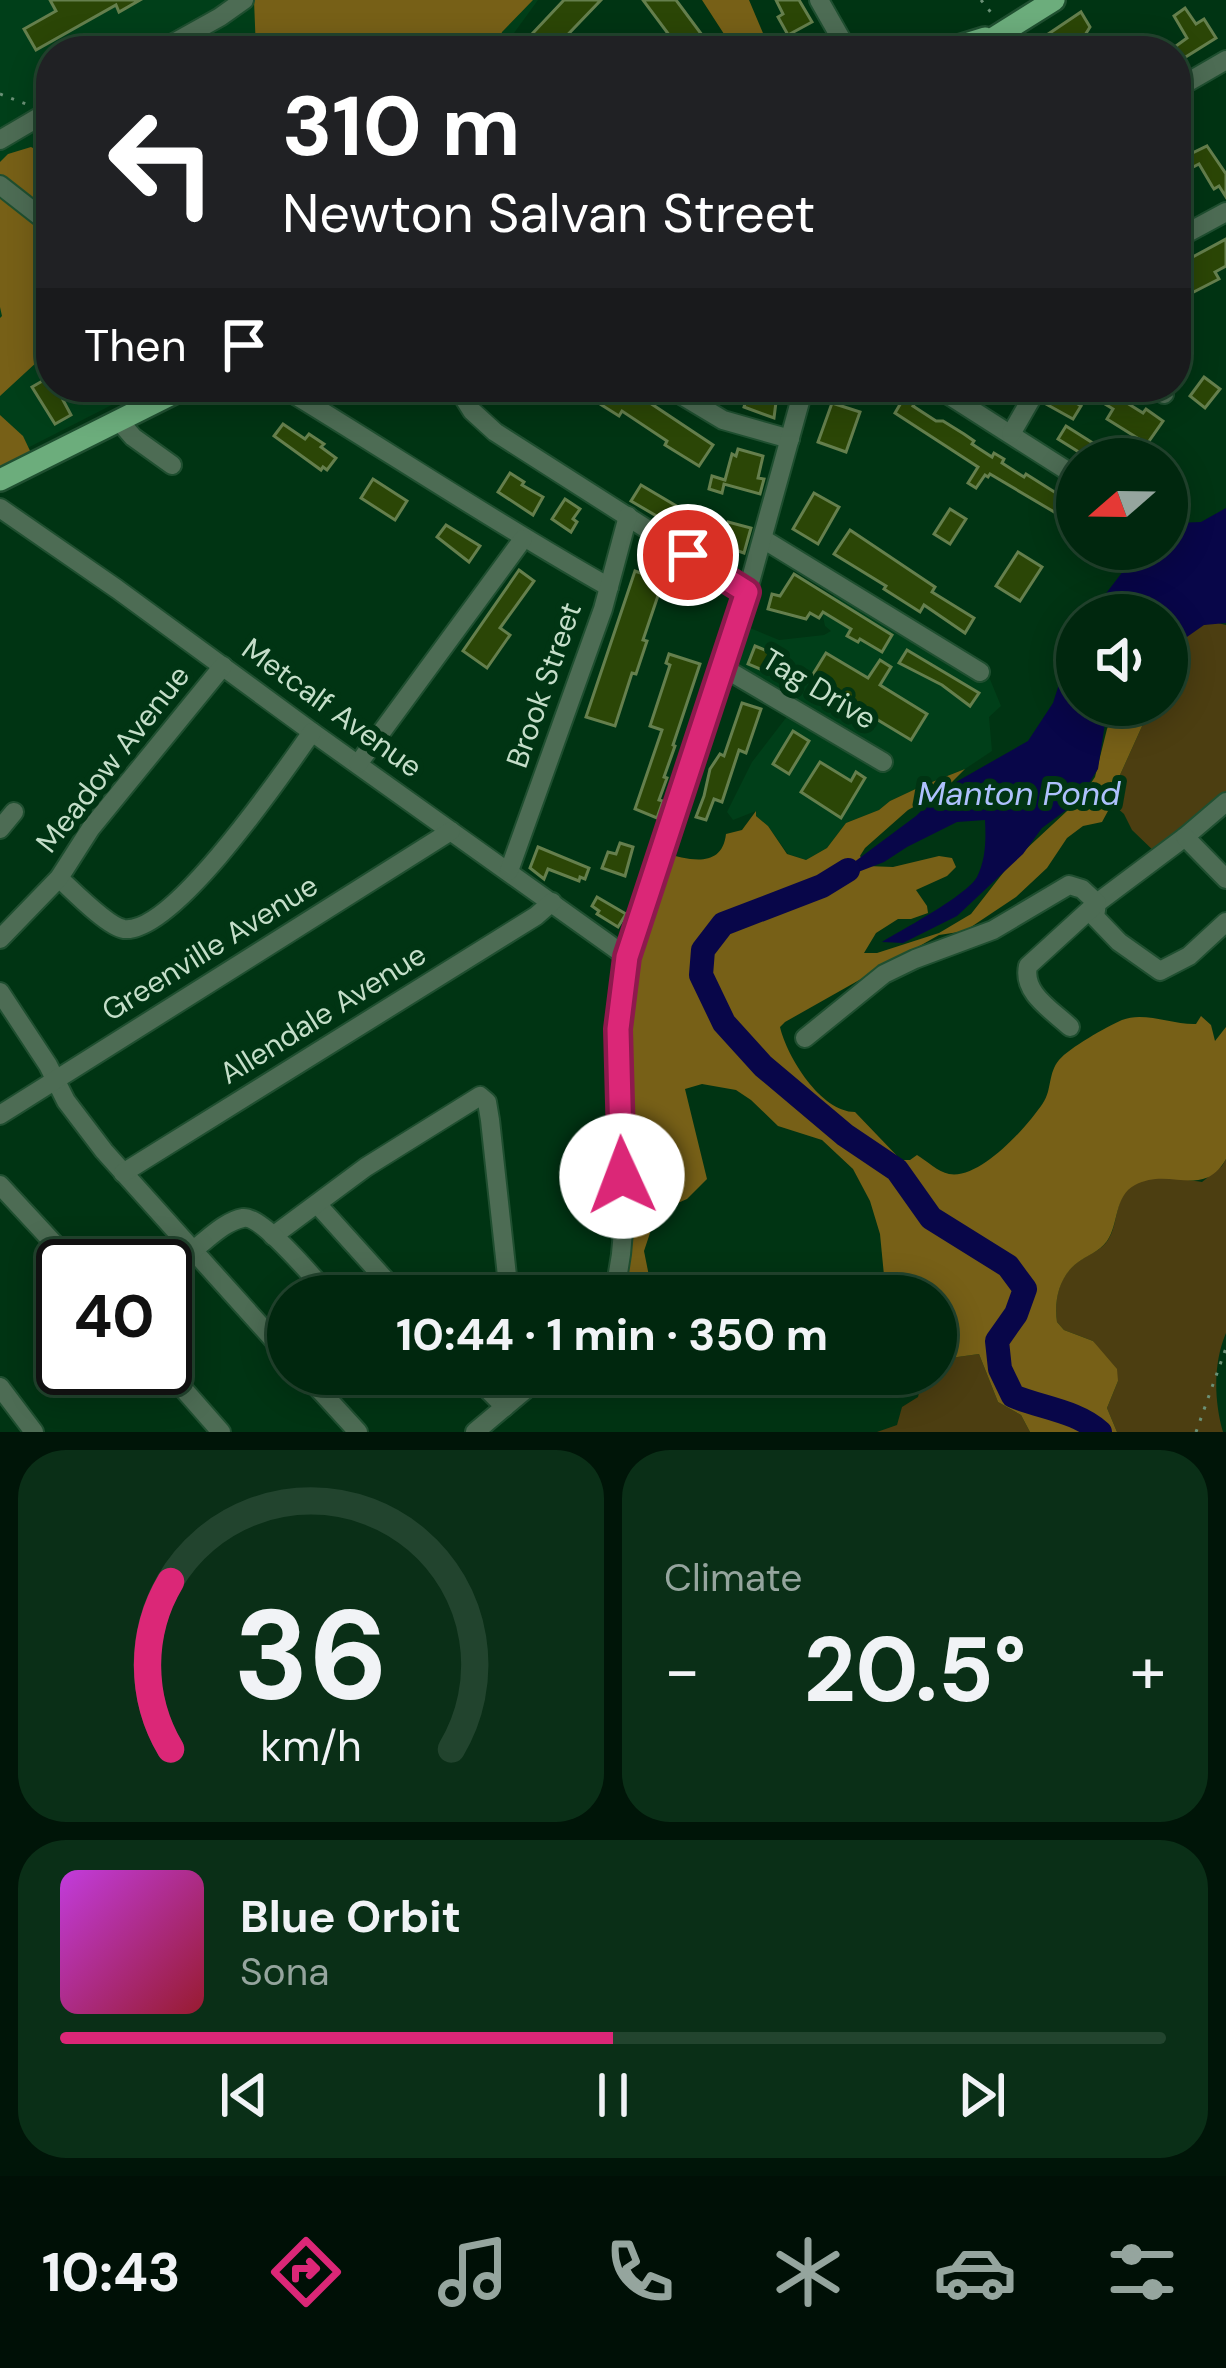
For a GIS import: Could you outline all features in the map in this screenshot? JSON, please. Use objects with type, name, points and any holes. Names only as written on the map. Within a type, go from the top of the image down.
[{"type":"main road","points":[[996,36],[1054,0]]},
{"type":"main road","points":[[989,36],[1004,31]]},
{"type":"main road","points":[[0,480],[158,402]]},
{"type":"street","points":[[186,36],[244,0]]},
{"type":"street","points":[[819,0],[839,36]]},
{"type":"street","points":[[1191,80],[1226,60]]},
{"type":"street","points":[[0,140],[36,115]]},
{"type":"street","points":[[0,185],[36,213]]},
{"type":"street","points":[[1191,231],[1226,212]]},
{"type":"street","points":[[307,402],[523,539],[609,587]]},
{"type":"street","points":[[466,402],[495,432],[747,592]]},
{"type":"street","points":[[693,402],[723,420],[790,439]]},
{"type":"street","points":[[617,1275],[623,1251],[618,1029],[627,957],[724,668],[800,402]]},
{"type":"street","points":[[960,402],[1056,463]]},
{"type":"street","points":[[1011,434],[1029,402]]},
{"type":"street","points":[[120,422],[172,465]]},
{"type":"street","name":"Metcalf Avenue","points":[[0,508],[627,957]]},
{"type":"street","name":"Brook Street","points":[[509,871],[609,587],[628,516]]},
{"type":"street","points":[[358,764],[523,539]]},
{"type":"street","points":[[764,539],[980,672]]},
{"type":"street","name":"Meadow Avenue","points":[[0,939],[58,878],[91,828],[223,666]]},
{"type":"street","name":"Tag Drive","points":[[724,668],[883,762]]},
{"type":"street","points":[[58,878],[116,927],[131,929],[161,916],[211,864],[312,732]]},
{"type":"street","points":[[1070,1028],[1029,989],[1028,966],[1097,903],[1222,805]]},
{"type":"street","points":[[0,829],[14,812]]},
{"type":"street","name":"Greenville Avenue","points":[[0,1115],[451,831]]},
{"type":"street","points":[[1185,837],[1226,879]]},
{"type":"street","points":[[805,1038],[884,974],[993,930],[1056,890],[1069,885],[1082,889],[1097,903]]},
{"type":"street","name":"Allendale Avenue","points":[[123,1173],[552,902]]},
{"type":"street","points":[[1097,903],[1095,917],[1100,925],[1160,971],[1189,956],[1226,922]]},
{"type":"street","points":[[0,992],[75,1114],[267,1333]]},
{"type":"street","points":[[273,1236],[367,1167],[480,1096],[487,1102],[490,1120],[507,1275]]},
{"type":"street","points":[[0,1185],[50,1239]]},
{"type":"street","points":[[318,1204],[381,1275]]},
{"type":"street","points":[[193,1250],[229,1225],[251,1218],[311,1275]]},
{"type":"street","points":[[0,1387],[34,1432]]},
{"type":"street","points":[[189,1395],[221,1432]]},
{"type":"street","points":[[324,1395],[358,1432]]},
{"type":"street","points":[[493,1395],[505,1407]]},
{"type":"street","points":[[475,1432],[519,1395]]},
{"type":"path","points":[[981,0],[1004,31]]},
{"type":"path","points":[[0,94],[36,106]]},
{"type":"path","points":[[1196,1432],[1226,1348]]},
{"type":"shaded area","points":[[0,0],[538,0],[512,36],[36,36],[36,402],[118,402],[0,462]]},
{"type":"shaded area","points":[[254,0],[533,0],[501,36],[255,36]]},
{"type":"shaded area","points":[[702,0],[749,0],[764,36],[725,36]]},
{"type":"shaded area","points":[[36,150],[36,363],[0,396],[0,162],[8,154]]},
{"type":"shaded area","points":[[0,415],[23,436],[32,455],[0,480]]},
{"type":"shaded area","points":[[842,583],[987,672],[1001,706],[989,717],[992,751],[965,769],[846,823],[827,848],[806,860],[788,854],[756,811],[733,820],[727,812],[752,762],[792,710],[728,662],[743,625],[779,640],[831,631],[822,612]]},
{"type":"shaded area","points":[[1214,622],[1226,625],[1226,801],[1158,855],[1115,806],[1120,775],[1142,726],[1188,726],[1188,629]]},
{"type":"shaded area","points":[[1142,726],[1120,775],[1115,806],[1102,822],[1083,826],[1067,838],[1047,868],[1016,897],[965,931],[939,935],[780,1027],[807,1081],[830,1103],[855,1112],[901,1160],[917,1155],[937,1169],[961,1174],[1002,1150],[1043,1103],[1059,1060],[1107,1028],[1140,1017],[1196,1024],[1201,1016],[1211,1025],[1215,1041],[1226,1027],[1226,1159],[1207,1178],[1148,1180],[1128,1190],[1107,1241],[1071,1269],[1059,1290],[1057,1322],[1064,1330],[1093,1341],[1117,1369],[1118,1381],[1107,1408],[1117,1432],[1030,1432],[1021,1415],[998,1402],[979,1354],[957,1357],[957,1275],[884,1275],[880,1234],[853,1169],[822,1140],[778,1126],[736,1090],[702,1084],[685,1089],[707,1179],[687,1199],[657,1212],[644,1251],[649,1275],[631,1275],[626,1269],[623,1002],[665,853],[711,857],[718,853],[726,834],[742,830],[756,811],[787,854],[806,860],[827,848],[846,823],[965,769],[943,791],[908,810],[860,856],[867,866],[893,867],[939,856],[952,858],[956,867],[916,890],[928,913],[898,919],[876,933],[864,953],[877,953],[939,933],[971,914],[1010,864],[1081,798],[1095,777],[1107,729]]},
{"type":"shaded area","points":[[1226,1159],[1226,1333],[1216,1382],[1223,1432],[1117,1432],[1107,1408],[1118,1381],[1093,1341],[1064,1330],[1057,1322],[1062,1281],[1108,1240],[1129,1188],[1155,1178],[1202,1182]]},
{"type":"shaded area","points":[[979,1354],[998,1402],[1021,1415],[1030,1432],[877,1432],[897,1425],[902,1407],[918,1395],[957,1395],[957,1357]]},
{"type":"water","points":[[1226,508],[1226,623],[1204,625],[1188,636],[1188,594],[1106,594],[1124,570],[1188,570],[1188,523],[1201,522]]},
{"type":"water","name":"Manton Pond","points":[[1056,694],[1056,726],[1105,726],[1098,769],[1077,802],[1042,828],[1023,854],[957,916],[903,943],[882,942],[971,885],[982,863],[985,820],[957,822],[884,862],[822,886],[916,816],[942,790],[1028,741]]},
{"type":"building","points":[[50,0],[140,0],[119,12],[116,5],[61,36],[36,36],[36,50],[24,29],[56,11]]},
{"type":"building","points":[[564,0],[601,0],[566,36],[530,36]]},
{"type":"building","points":[[643,0],[676,0],[703,36],[670,36]]},
{"type":"building","points":[[776,0],[799,0],[812,22],[788,35],[778,17],[783,14]]},
{"type":"building","points":[[1185,8],[1196,24],[1204,19],[1216,38],[1191,54],[1191,36],[1186,36],[1174,16]]},
{"type":"building","points":[[1081,12],[1090,27],[1084,36],[1045,36]]},
{"type":"building","points":[[1207,146],[1226,174],[1226,197],[1219,186],[1214,189],[1199,164],[1191,168],[1191,154]]},
{"type":"building","points":[[1226,239],[1226,266],[1215,272],[1219,279],[1191,293],[1191,258]]},
{"type":"building","points":[[1204,377],[1220,389],[1205,408],[1191,395]]},
{"type":"building","points":[[41,402],[64,402],[71,415],[55,424]]},
{"type":"building","points":[[597,402],[648,402],[713,445],[699,466],[622,411],[619,416]]},
{"type":"building","points":[[746,402],[776,402],[774,418],[744,407]]},
{"type":"building","points":[[901,402],[914,402],[913,406],[964,434],[992,457],[994,453],[1004,459],[1002,463],[1056,493],[1056,513],[990,474],[976,488],[968,483],[978,467],[895,413]]},
{"type":"building","points":[[1074,402],[1081,406],[1073,419],[1046,404]]},
{"type":"building","points":[[1106,402],[1128,402],[1163,421],[1151,438],[1137,438],[1107,419],[1113,409]]},
{"type":"building","points":[[832,403],[860,412],[846,452],[818,442]]},
{"type":"building","points":[[283,424],[305,439],[309,434],[324,444],[321,447],[336,458],[327,470],[274,436]]},
{"type":"building","points":[[1066,426],[1085,438],[1059,438]]},
{"type":"building","points":[[738,449],[763,456],[760,494],[724,484],[722,493],[709,489],[712,476],[725,480]]},
{"type":"building","points":[[510,473],[543,497],[533,515],[498,492]]},
{"type":"building","points":[[373,479],[407,501],[395,520],[361,498]]},
{"type":"building","points":[[641,485],[690,514],[680,534],[631,501]]},
{"type":"building","points":[[814,493],[839,507],[818,544],[793,529]]},
{"type":"building","points":[[565,499],[580,509],[571,532],[552,519]]},
{"type":"building","points":[[950,509],[966,519],[950,544],[934,534]]},
{"type":"building","points":[[728,522],[751,528],[744,553],[726,547]]},
{"type":"building","points":[[446,525],[480,546],[469,562],[437,537]]},
{"type":"building","points":[[850,530],[974,618],[965,633],[924,605],[920,612],[834,554]]},
{"type":"building","points":[[1018,552],[1042,567],[1020,601],[996,586]]},
{"type":"building","points":[[519,570],[534,581],[500,628],[510,635],[487,668],[463,651]]},
{"type":"building","points":[[635,571],[663,581],[643,640],[647,641],[615,726],[586,717]]},
{"type":"building","points":[[794,574],[892,635],[882,652],[847,636],[851,629],[823,612],[819,618],[810,613],[806,619],[768,609],[772,594],[780,596]]},
{"type":"building","points":[[755,646],[782,657],[775,675],[748,664]]},
{"type":"building","points":[[907,650],[979,693],[970,706],[899,663]]},
{"type":"building","points":[[826,653],[868,678],[880,660],[891,667],[880,685],[927,714],[911,740],[810,679]]},
{"type":"building","points":[[669,654],[700,664],[664,777],[657,818],[635,809],[662,730],[650,726],[670,665],[666,663]]},
{"type":"building","points":[[742,703],[761,709],[746,753],[739,750],[722,802],[714,799],[706,820],[696,817],[710,769],[720,754],[724,756]]},
{"type":"building","points":[[793,731],[809,741],[789,774],[773,764]]},
{"type":"building","points":[[820,762],[851,781],[856,772],[865,778],[841,818],[801,792]]},
{"type":"building","points":[[620,843],[633,847],[625,876],[602,868],[608,852],[616,854]]},
{"type":"building","points":[[538,847],[589,868],[585,879],[548,869],[544,879],[530,868]]},
{"type":"building","points":[[597,897],[626,914],[618,927],[597,914],[592,906]]},
{"type":"waterway","points":[[848,870],[822,886],[723,924],[703,950],[701,975],[724,1023],[763,1066],[845,1135],[897,1170],[931,1218],[1008,1266],[1025,1289],[1016,1314],[997,1341],[1000,1369],[1013,1396],[1070,1415],[1100,1432]]},
{"type":"route","points":[[622,1176],[618,1029],[627,957],[747,592],[688,555]]}]
